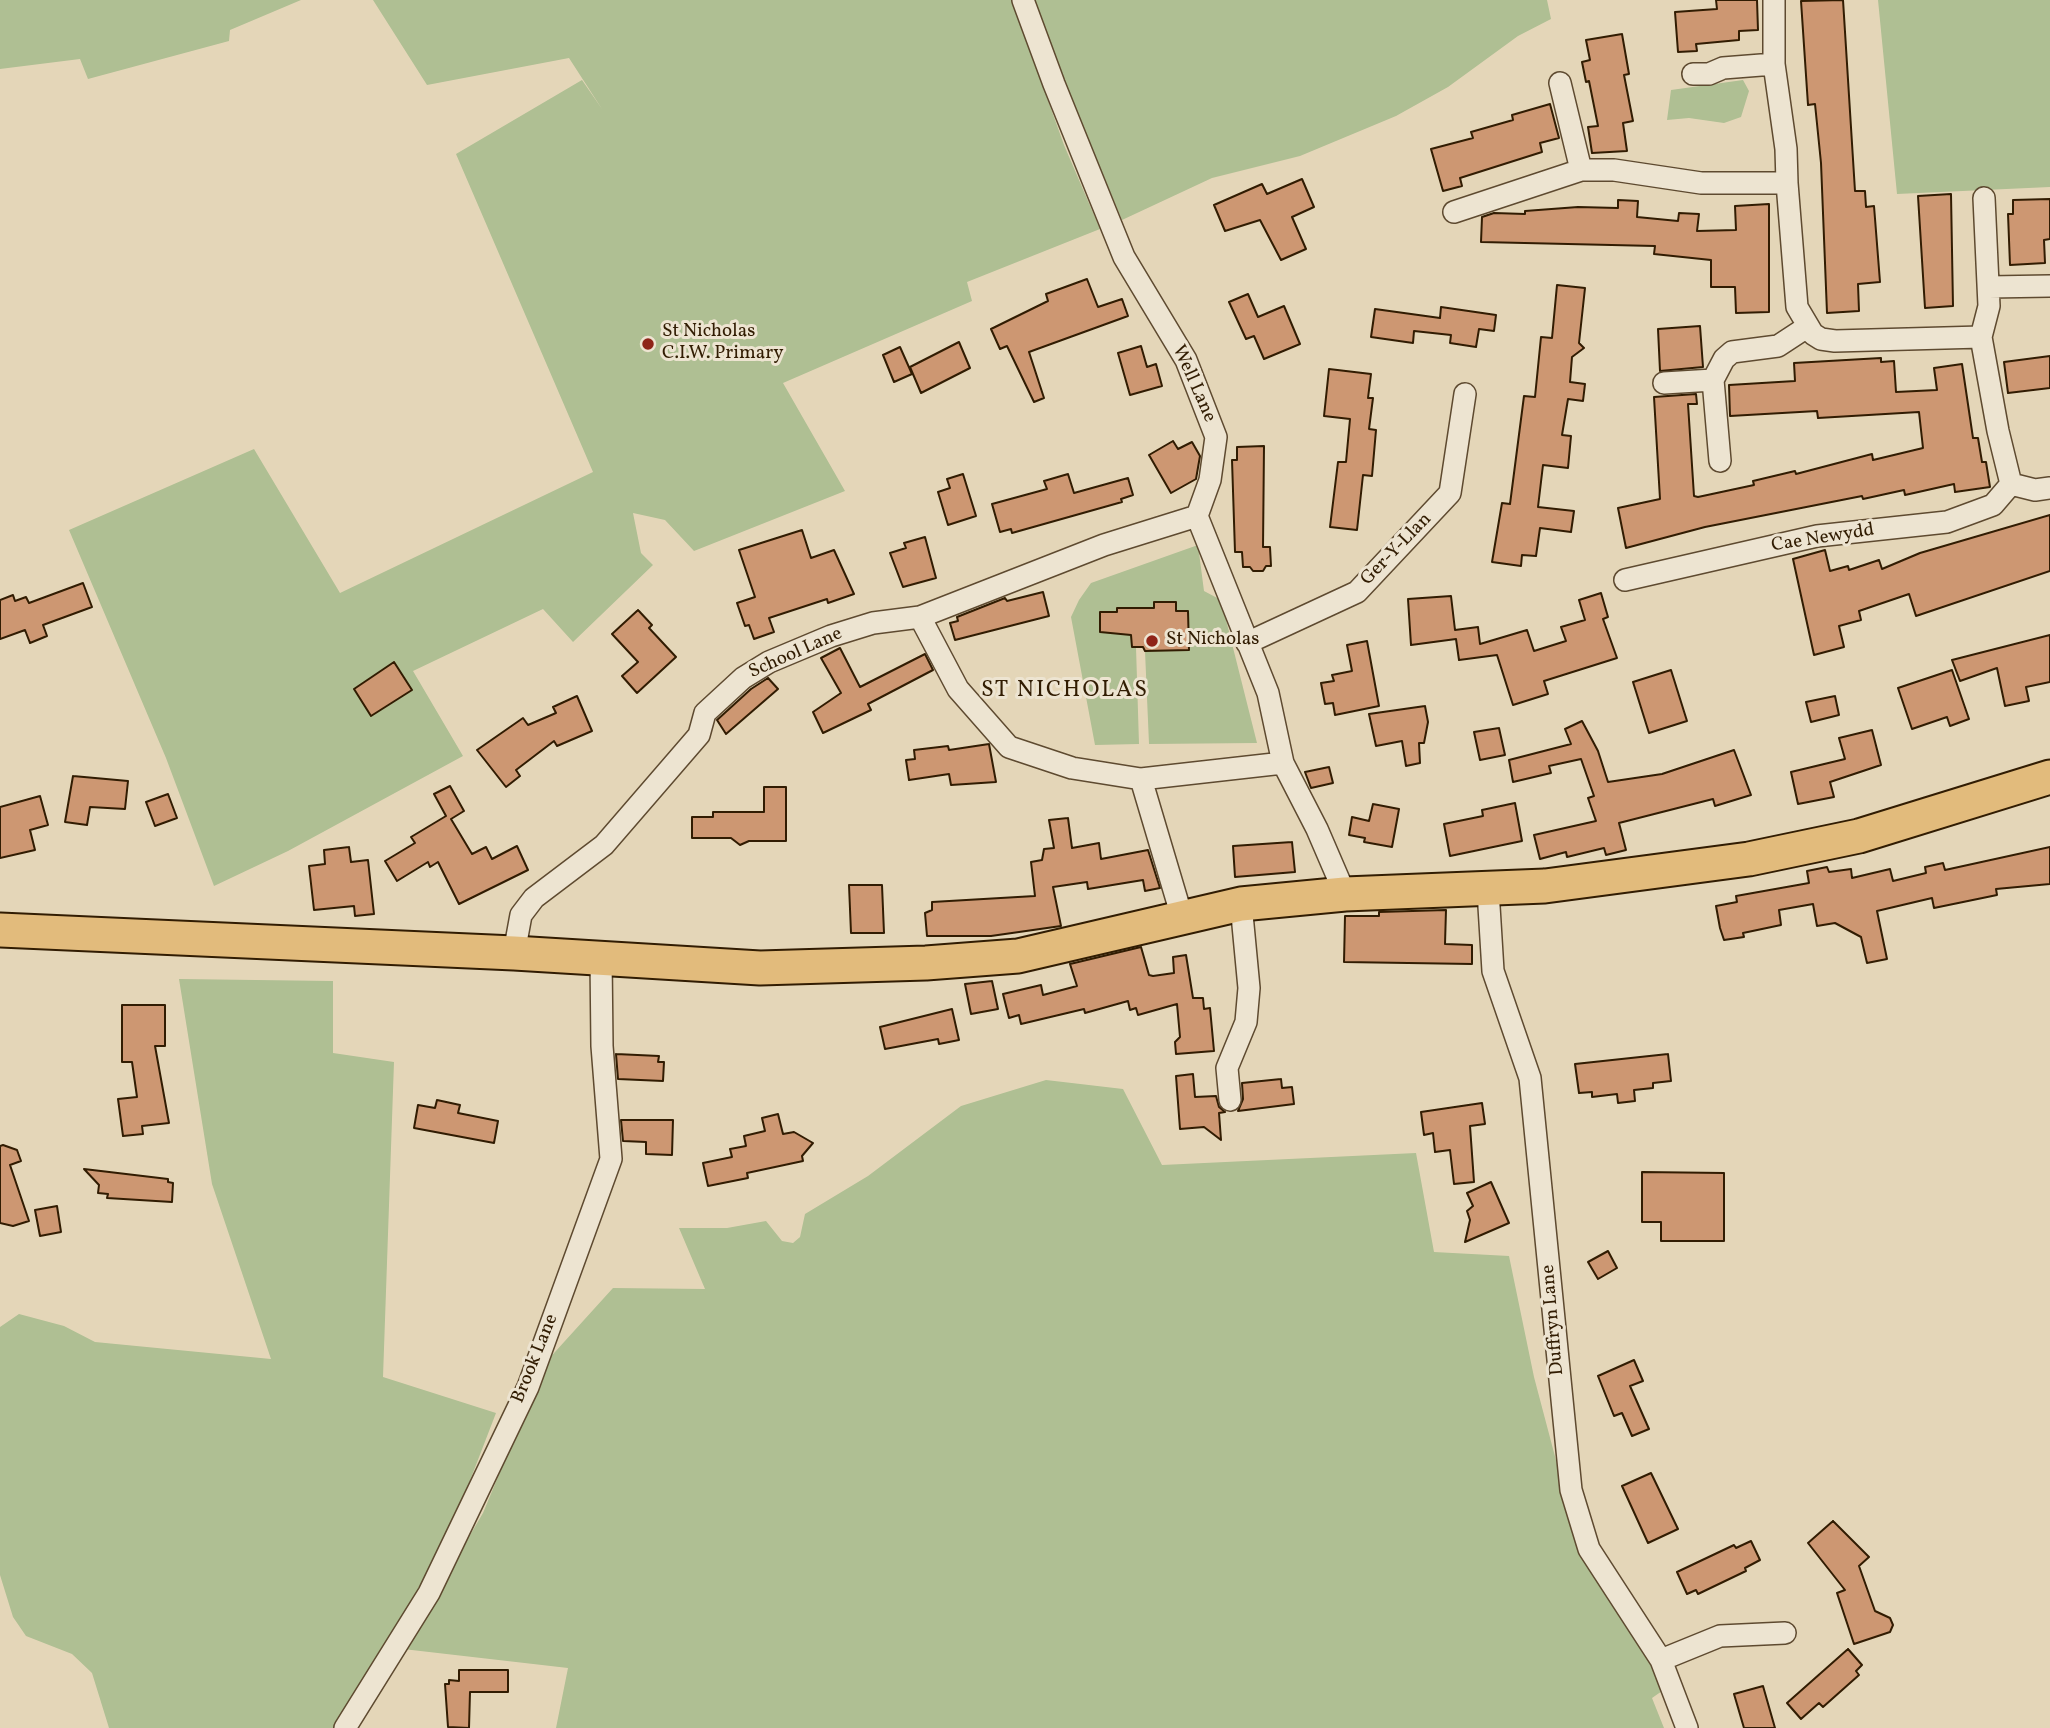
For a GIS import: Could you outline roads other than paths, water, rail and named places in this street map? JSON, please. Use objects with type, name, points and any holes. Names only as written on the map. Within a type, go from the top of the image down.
[{"type":"main road","points":[[0,930],[514,953],[761,968],[926,963],[1018,956],[1241,904],[1345,894],[1488,890],[1666,872],[1796,851],[1881,830],[2050,777]]},
{"type":"street","name":"Well Lane","points":[[1024,0],[1054,84],[1124,257],[1186,360],[1216,437],[1210,480],[1197,516]]},
{"type":"street","points":[[1774,0],[1773,64],[1786,149],[1797,307],[1807,327],[1821,339],[1835,341],[1982,337]]},
{"type":"street","points":[[1692,75],[1709,74],[1723,68],[1773,64]]},
{"type":"street","points":[[1560,83],[1581,170]]},
{"type":"street","points":[[1454,212],[1581,170],[1614,170],[1701,183],[1787,183]]},
{"type":"street","points":[[1984,198],[1989,287],[1988,318],[1982,337],[1998,431],[2011,484],[2035,490],[2050,488]]},
{"type":"street","points":[[1989,287],[2050,286]]},
{"type":"street","points":[[1720,461],[1713,380],[1724,359],[1732,352],[1770,349],[1807,327]]},
{"type":"street","points":[[1664,383],[1713,380]]},
{"type":"street","name":"Ger-Y-Llan","points":[[1247,643],[1357,592],[1450,493],[1465,394]]},
{"type":"street","name":"Cae Newydd","points":[[1625,580],[1817,536],[1947,522],[1993,505],[2011,484]]},
{"type":"street","name":"School Lane","points":[[514,953],[521,915],[534,898],[604,845],[699,735],[705,713],[743,678],[769,662],[831,636],[873,622],[919,617],[1104,545],[1197,516]]},
{"type":"street","points":[[1197,516],[1268,693],[1283,763],[1317,829],[1345,894]]},
{"type":"street","points":[[919,617],[958,689],[1010,747],[1072,768],[1141,779],[1283,763]]},
{"type":"street","points":[[1141,779],[1182,916]]},
{"type":"street","name":"Duffryn Lane","points":[[1488,890],[1493,971],[1530,1078],[1571,1490],[1589,1549],[1661,1660],[1687,1728]]},
{"type":"street","points":[[1230,1100],[1227,1068],[1246,1022],[1249,988],[1241,904]]},
{"type":"street","name":"Brook Lane","points":[[345,1728],[429,1593],[527,1387],[611,1159],[602,1046],[601,958]]},
{"type":"street","points":[[1661,1660],[1720,1636],[1785,1633]]},
{"type":"place","name":"St Nicholas C.I.W. Primary","points":[[648,344]]},
{"type":"place","name":"St Nicholas","points":[[1152,641]]},
{"type":"district","name":"ST NICHOLAS","points":[[1065,692]]}]
